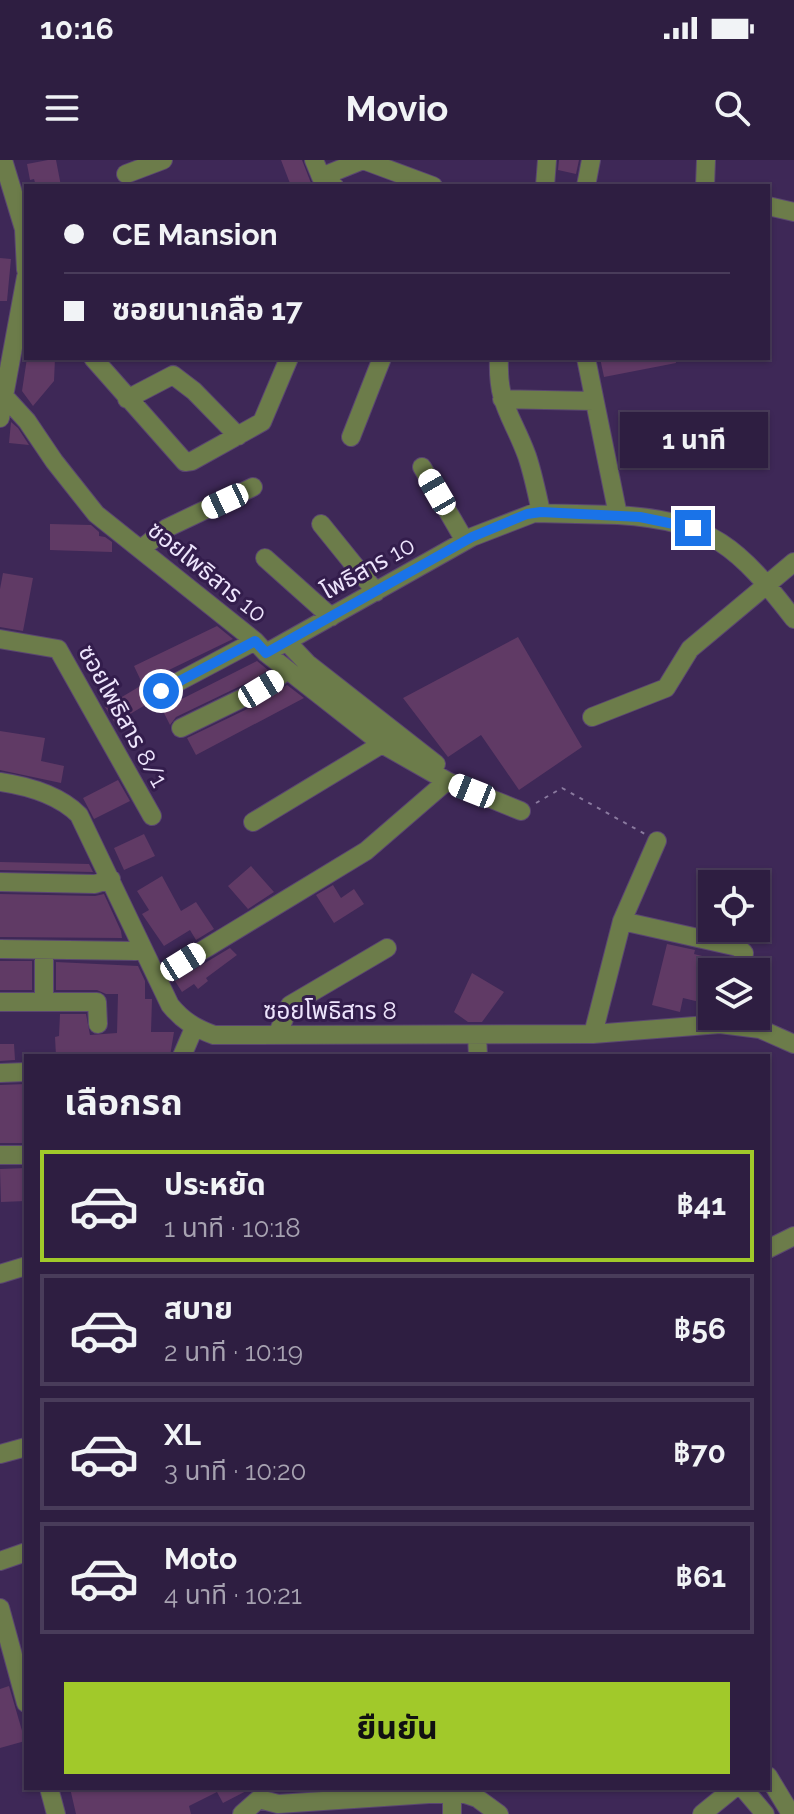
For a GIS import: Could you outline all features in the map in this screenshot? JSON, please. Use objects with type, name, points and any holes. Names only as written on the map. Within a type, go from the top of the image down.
[{"type":"street","points":[[126,174],[163,160]]},
{"type":"street","points":[[323,174],[363,160],[428,184]]},
{"type":"street","points":[[545,184],[547,160]]},
{"type":"street","points":[[586,184],[591,160]]},
{"type":"street","points":[[705,184],[706,160]]},
{"type":"street","points":[[8,161],[24,229]]},
{"type":"street","points":[[770,206],[794,212]]},
{"type":"street","points":[[0,418],[24,287]]},
{"type":"street","points":[[95,360],[185,462],[262,422],[288,360]]},
{"type":"street","points":[[351,437],[381,360]]},
{"type":"street","points":[[499,360],[498,383],[502,399],[525,452],[541,512],[640,517],[679,525],[714,538],[738,553],[794,619]]},
{"type":"street","points":[[586,360],[618,515]]},
{"type":"street","points":[[127,399],[173,375],[194,391],[238,436]]},
{"type":"street","name":"ซอยโพธิสาร 10","points":[[4,387],[54,461],[96,514],[382,744],[447,781],[521,811]]},
{"type":"street","points":[[502,399],[594,401]]},
{"type":"street","points":[[422,467],[465,541]]},
{"type":"street","points":[[141,549],[167,528],[253,487]]},
{"type":"street","name":"โพธิสาร 10","points":[[161,691],[260,647],[287,642],[465,541],[505,522],[541,512]]},
{"type":"street","points":[[321,524],[376,592]]},
{"type":"street","points":[[265,558],[331,617]]},
{"type":"street","points":[[592,717],[666,688],[690,649],[794,562]]},
{"type":"street","name":"ซอยโพธิสาร 8/1","points":[[0,639],[58,649],[152,816]]},
{"type":"street","points":[[287,642],[307,663],[440,767],[479,784]]},
{"type":"street","points":[[181,728],[261,689],[288,670]]},
{"type":"street","points":[[253,822],[382,744]]},
{"type":"street","points":[[157,978],[366,851],[447,781]]},
{"type":"street","points":[[0,782],[53,797],[71,807],[85,824],[170,1005],[180,1018],[194,1028],[183,1054]]},
{"type":"street","points":[[593,1034],[622,921],[657,841]]},
{"type":"street","points":[[0,882],[95,884],[111,879]]},
{"type":"street","points":[[622,921],[738,947],[744,953],[743,958]]},
{"type":"street","points":[[277,1035],[290,1005],[387,948]]},
{"type":"street","points":[[0,949],[143,949]]},
{"type":"street","points":[[44,951],[44,1001]]},
{"type":"street","points":[[0,1002],[97,1002],[98,1024]]},
{"type":"street","name":"ซอยโพธิสาร 8","points":[[194,1028],[214,1035],[593,1034],[698,1024]]},
{"type":"street","name":"ซอยโพธิสาร 8","points":[[762,1030],[794,1044]]},
{"type":"street","points":[[477,1035],[478,1054]]},
{"type":"street","points":[[0,1073],[24,1072]]},
{"type":"street","points":[[0,1155],[24,1155]]},
{"type":"street","points":[[770,1248],[794,1236]]},
{"type":"street","points":[[0,1274],[24,1267]]},
{"type":"street","points":[[0,1454],[24,1448]]},
{"type":"street","points":[[0,1561],[24,1553]]},
{"type":"street","points":[[0,1608],[18,1645],[18,1675],[24,1696]]},
{"type":"street","points":[[0,1682],[18,1675]]},
{"type":"street","points":[[770,1779],[791,1814]]},
{"type":"street","points":[[50,1790],[56,1814]]},
{"type":"street","points":[[702,1814],[732,1790]]},
{"type":"street","points":[[745,1790],[765,1814]]},
{"type":"street","points":[[452,1792],[452,1814]]},
{"type":"street","points":[[242,1814],[257,1794],[280,1809],[459,1792],[477,1798],[499,1814]]},
{"type":"path","points":[[521,811],[562,788],[657,841]]},
{"type":"building","points":[[56,160],[61,184],[35,184],[34,179],[30,180],[27,164]]},
{"type":"building","points":[[281,160],[302,160],[311,183],[290,184]]},
{"type":"building","points":[[559,160],[579,160],[576,174],[558,170]]},
{"type":"building","points":[[0,258],[11,259],[7,301],[0,301]]},
{"type":"building","points":[[27,360],[55,360],[54,381],[33,406],[22,391]]},
{"type":"building","points":[[600,360],[675,360],[676,363],[604,377]]},
{"type":"building","points":[[11,422],[18,428],[29,445],[9,443]]},
{"type":"building","points":[[50,524],[91,525],[99,536],[112,542],[112,552],[50,550]]},
{"type":"building","points":[[3,573],[33,578],[23,631],[0,627]]},
{"type":"building","points":[[217,626],[233,639],[142,683],[134,666]]},
{"type":"building","points":[[518,637],[582,747],[519,790],[481,735],[448,757],[403,698]]},
{"type":"building","points":[[257,661],[268,670],[176,717],[170,725],[162,709]]},
{"type":"building","points":[[142,685],[152,701],[115,723],[105,707]]},
{"type":"building","points":[[287,685],[304,698],[196,755],[187,738],[266,700]]},
{"type":"building","points":[[0,731],[45,738],[41,761],[64,766],[61,783],[0,770]]},
{"type":"building","points":[[118,780],[130,801],[94,819],[83,798]]},
{"type":"building","points":[[144,834],[155,856],[124,870],[114,848]]},
{"type":"building","points":[[0,862],[89,864],[93,872],[0,870]]},
{"type":"building","points":[[251,866],[274,892],[248,909],[228,886]]},
{"type":"building","points":[[162,876],[181,911],[196,902],[214,929],[196,940],[190,930],[164,946],[142,914],[149,910],[137,891]]},
{"type":"building","points":[[333,885],[341,898],[354,889],[364,904],[334,923],[316,895]]},
{"type":"building","points":[[0,894],[104,894],[122,938],[0,937]]},
{"type":"building","points":[[667,944],[695,950],[694,954],[710,958],[698,958],[698,1002],[683,998],[680,1012],[652,1005]]},
{"type":"building","points":[[230,948],[237,955],[206,978],[208,981],[198,989],[194,984],[182,992],[175,981]]},
{"type":"building","points":[[0,961],[32,961],[32,990],[0,990]]},
{"type":"building","points":[[56,962],[138,966],[145,981],[145,999],[152,999],[151,1032],[174,1032],[170,1054],[56,1054],[55,1037],[59,1036],[60,1014],[86,1014],[90,1035],[117,1033],[118,994],[97,990],[56,990]]},
{"type":"building","points":[[472,973],[504,992],[482,1022],[468,1022],[454,1012]]},
{"type":"building","points":[[0,1044],[14,1044],[15,1060],[0,1061]]},
{"type":"building","points":[[24,1084],[24,1143],[0,1143],[0,1085]]},
{"type":"building","points":[[24,1168],[24,1201],[1,1202],[0,1169]]},
{"type":"building","points":[[9,1686],[24,1741],[0,1748],[0,1689]]},
{"type":"building","points":[[70,1790],[248,1790],[223,1803],[217,1792],[189,1806],[191,1814],[76,1814]]},
{"type":"route","points":[[161,691],[255,641],[266,653],[472,537],[527,514],[618,515],[693,528]]}]
